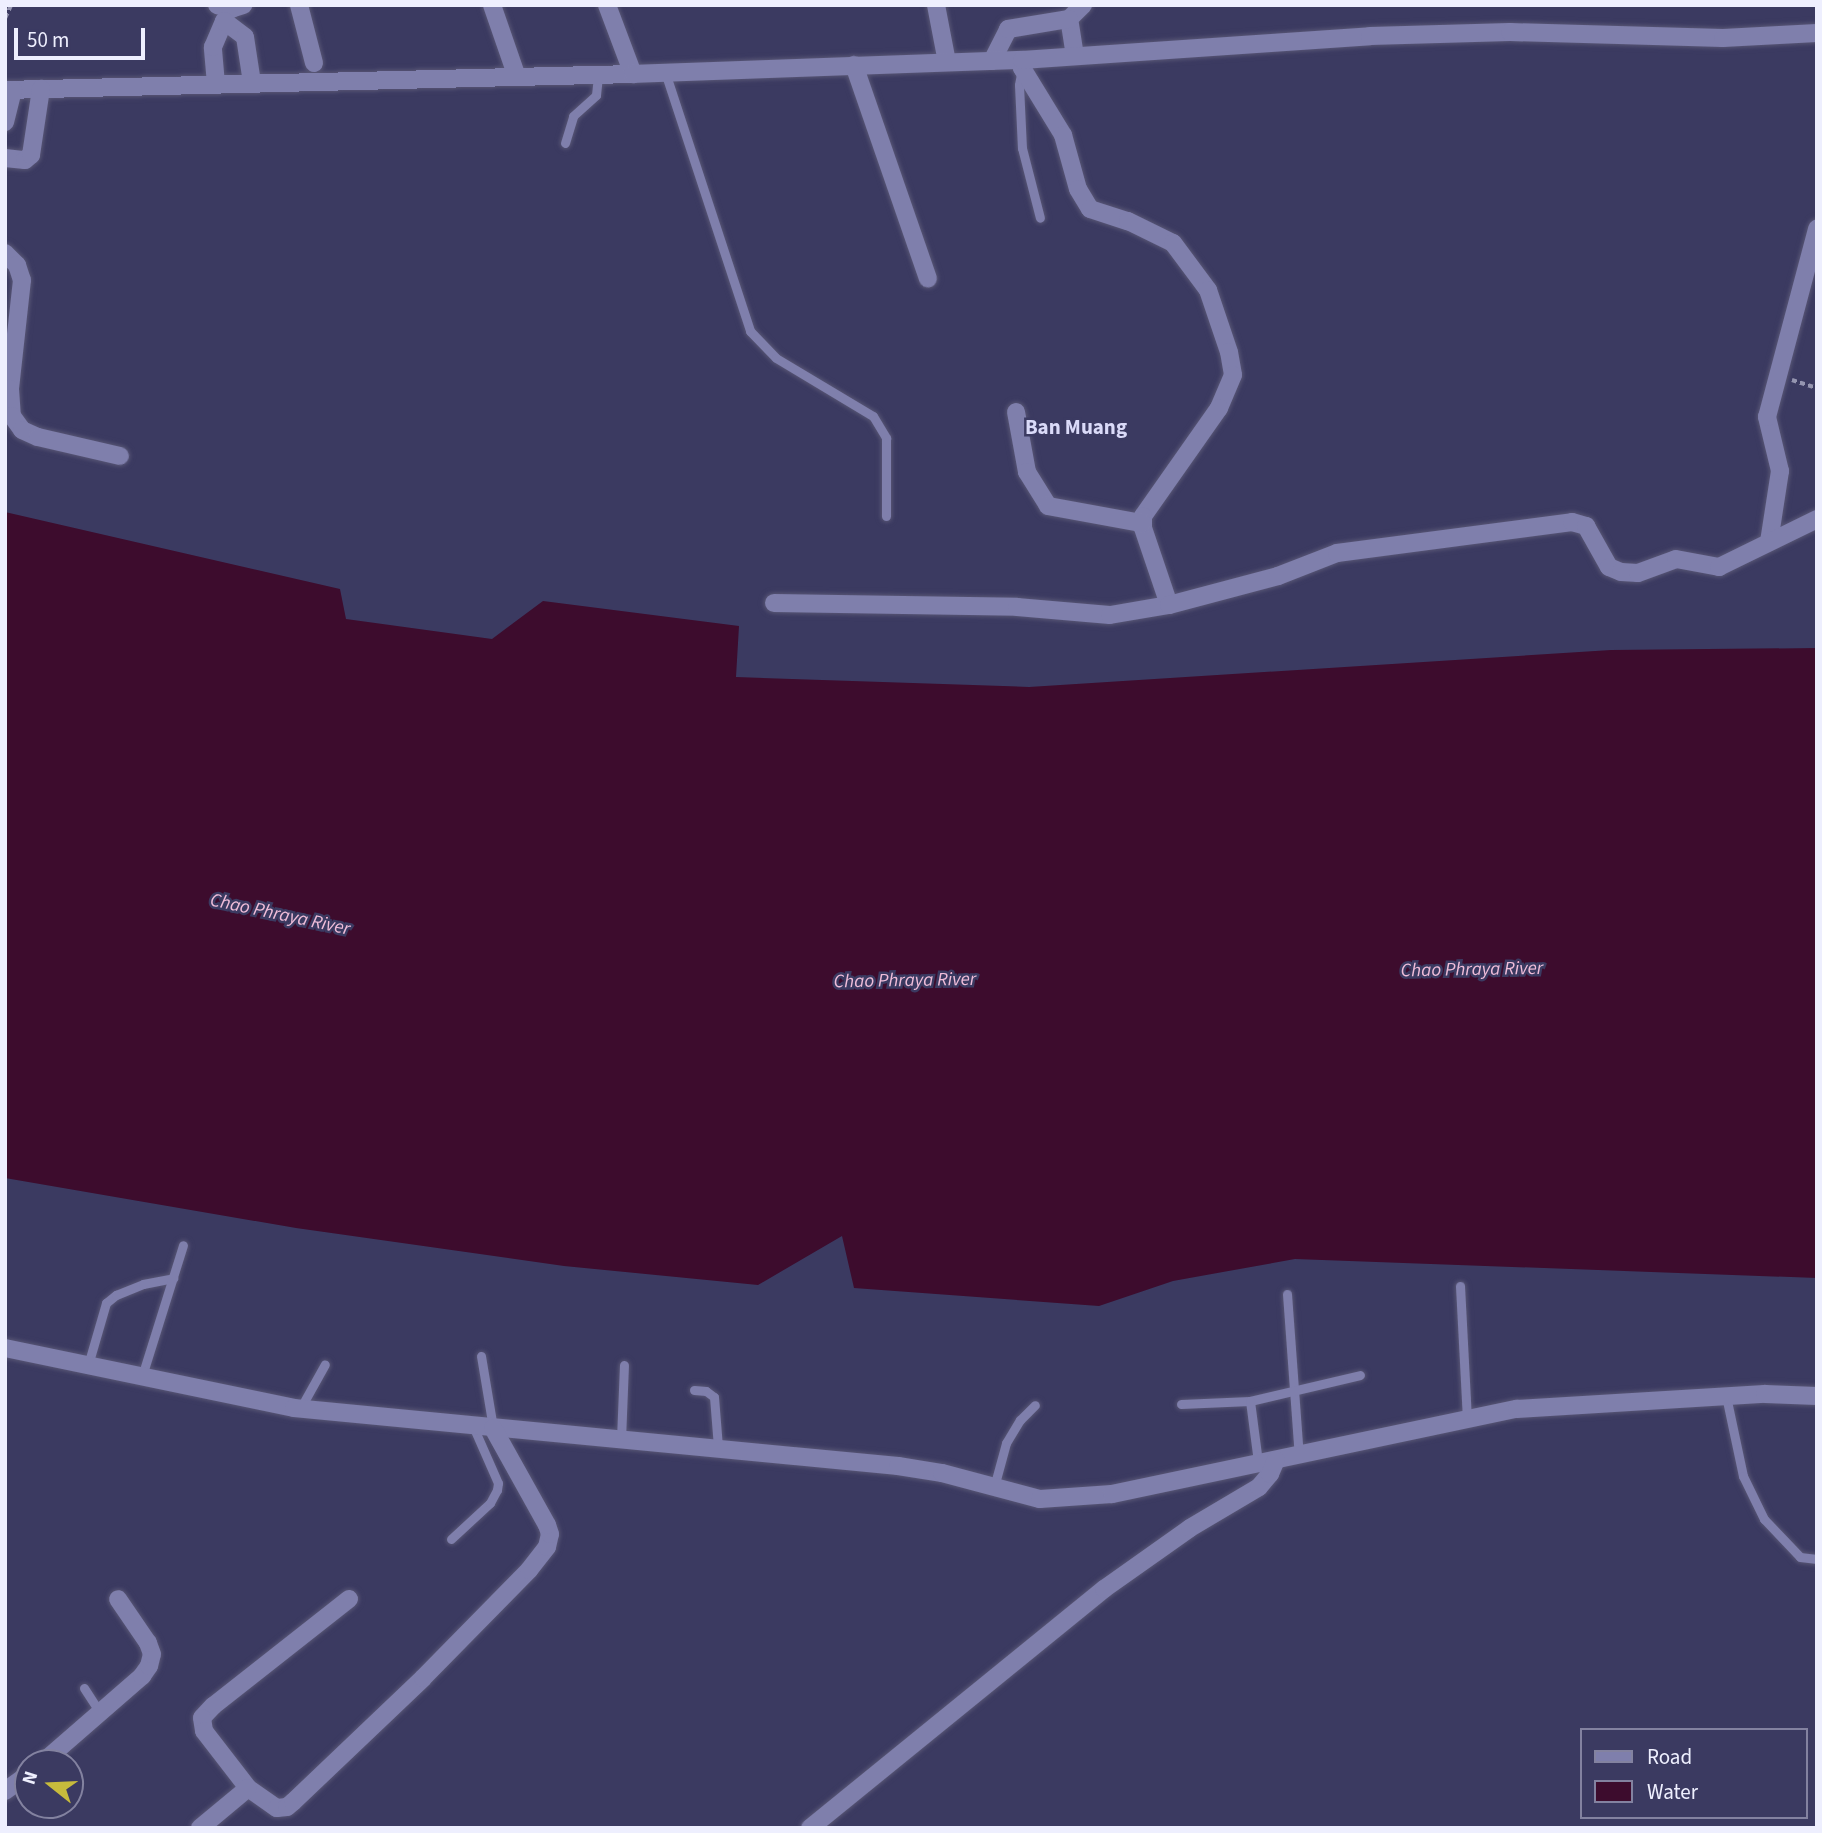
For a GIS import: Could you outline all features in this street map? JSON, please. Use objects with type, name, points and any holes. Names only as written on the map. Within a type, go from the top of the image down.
[{"type":"street","points":[[221,11],[243,5]]},
{"type":"street","points":[[299,5],[314,63]]},
{"type":"street","points":[[492,5],[517,77]]},
{"type":"street","points":[[607,5],[633,74]]},
{"type":"street","points":[[936,5],[947,62]]},
{"type":"street","points":[[992,61],[1008,29],[1018,25],[1064,19],[1083,5]]},
{"type":"street","points":[[221,11],[245,37],[251,83]]},
{"type":"street","points":[[216,84],[213,47],[221,11]]},
{"type":"street","points":[[1064,19],[1075,56]]},
{"type":"street","points":[[5,122],[9,90],[633,74],[947,62],[992,61],[1022,64],[1075,56],[1383,36],[1510,32],[1723,38],[1817,33]]},
{"type":"street","points":[[1022,64],[1063,135],[1078,188],[1090,209],[1172,243],[1208,290],[1229,352],[1233,375],[1222,401],[1148,509],[1142,523],[1169,605]]},
{"type":"street","points":[[854,65],[928,279]]},
{"type":"street","points":[[5,158],[25,160],[31,155],[41,89]]},
{"type":"street","points":[[1769,542],[1780,471],[1767,416],[1817,229]]},
{"type":"street","points":[[5,253],[18,265],[22,280],[10,389],[12,416],[22,430],[38,438],[120,456]]},
{"type":"street","points":[[1016,412],[1027,472],[1048,506],[1142,523]]},
{"type":"street","points":[[774,603],[1017,607],[1110,615],[1169,605],[1278,576],[1337,553],[1572,522],[1586,526],[1609,567],[1621,572],[1638,573],[1676,559],[1719,567],[1817,519]]},
{"type":"street","points":[[5,1348],[300,1409],[898,1466],[1040,1499],[1087,1497],[1467,1422],[1517,1409],[1726,1396],[1817,1396]]},
{"type":"street","points":[[349,1599],[205,1712],[202,1718],[204,1731],[248,1787],[277,1808],[287,1807],[293,1802],[423,1678],[529,1570],[547,1547],[550,1534],[547,1525],[493,1428]]},
{"type":"street","points":[[810,1828],[1104,1588],[1190,1528],[1259,1487],[1267,1461]]},
{"type":"street","points":[[58,1749],[142,1676],[152,1654],[118,1599]]},
{"type":"street","points":[[200,1828],[248,1787]]},
{"type":"lane","points":[[1022,64],[1018,85],[1022,148],[1040,218]]},
{"type":"lane","points":[[665,72],[750,331],[776,358],[873,416],[886,438],[886,516]]},
{"type":"lane","points":[[565,143],[573,116],[596,96],[598,75]]},
{"type":"lane","points":[[142,1376],[183,1245]]},
{"type":"lane","points":[[88,1365],[106,1303],[116,1295],[143,1284],[173,1278]]},
{"type":"lane","points":[[1460,1286],[1467,1422]]},
{"type":"lane","points":[[1287,1294],[1299,1456]]},
{"type":"lane","points":[[481,1356],[493,1428]]},
{"type":"lane","points":[[300,1409],[325,1364]]},
{"type":"lane","points":[[621,1439],[624,1365]]},
{"type":"lane","points":[[1181,1404],[1250,1401],[1360,1375]]},
{"type":"lane","points":[[694,1390],[706,1391],[714,1397],[718,1447]]},
{"type":"lane","points":[[1726,1396],[1743,1476],[1764,1519],[1800,1557],[1817,1559]]},
{"type":"lane","points":[[1250,1401],[1267,1461]]},
{"type":"lane","points":[[994,1487],[1006,1443],[1020,1420],[1035,1405]]},
{"type":"lane","points":[[451,1539],[490,1503],[497,1490],[498,1483],[473,1426]]},
{"type":"lane","points":[[84,1688],[100,1713]]},
{"type":"path","points":[[5,18],[11,5]]},
{"type":"path","points":[[1778,375],[1817,388]]},
{"type":"water","name":"Chao Phraya River","points":[[5,512],[340,589],[346,619],[492,639],[543,601],[739,626],[736,677],[1029,687],[1611,650],[1817,648],[1817,1278],[1295,1259],[1173,1281],[1099,1306],[854,1288],[842,1236],[758,1285],[564,1266],[296,1228],[5,1178]]},
{"type":"district","name":"Ban Muang","points":[[1076,427]]}]
